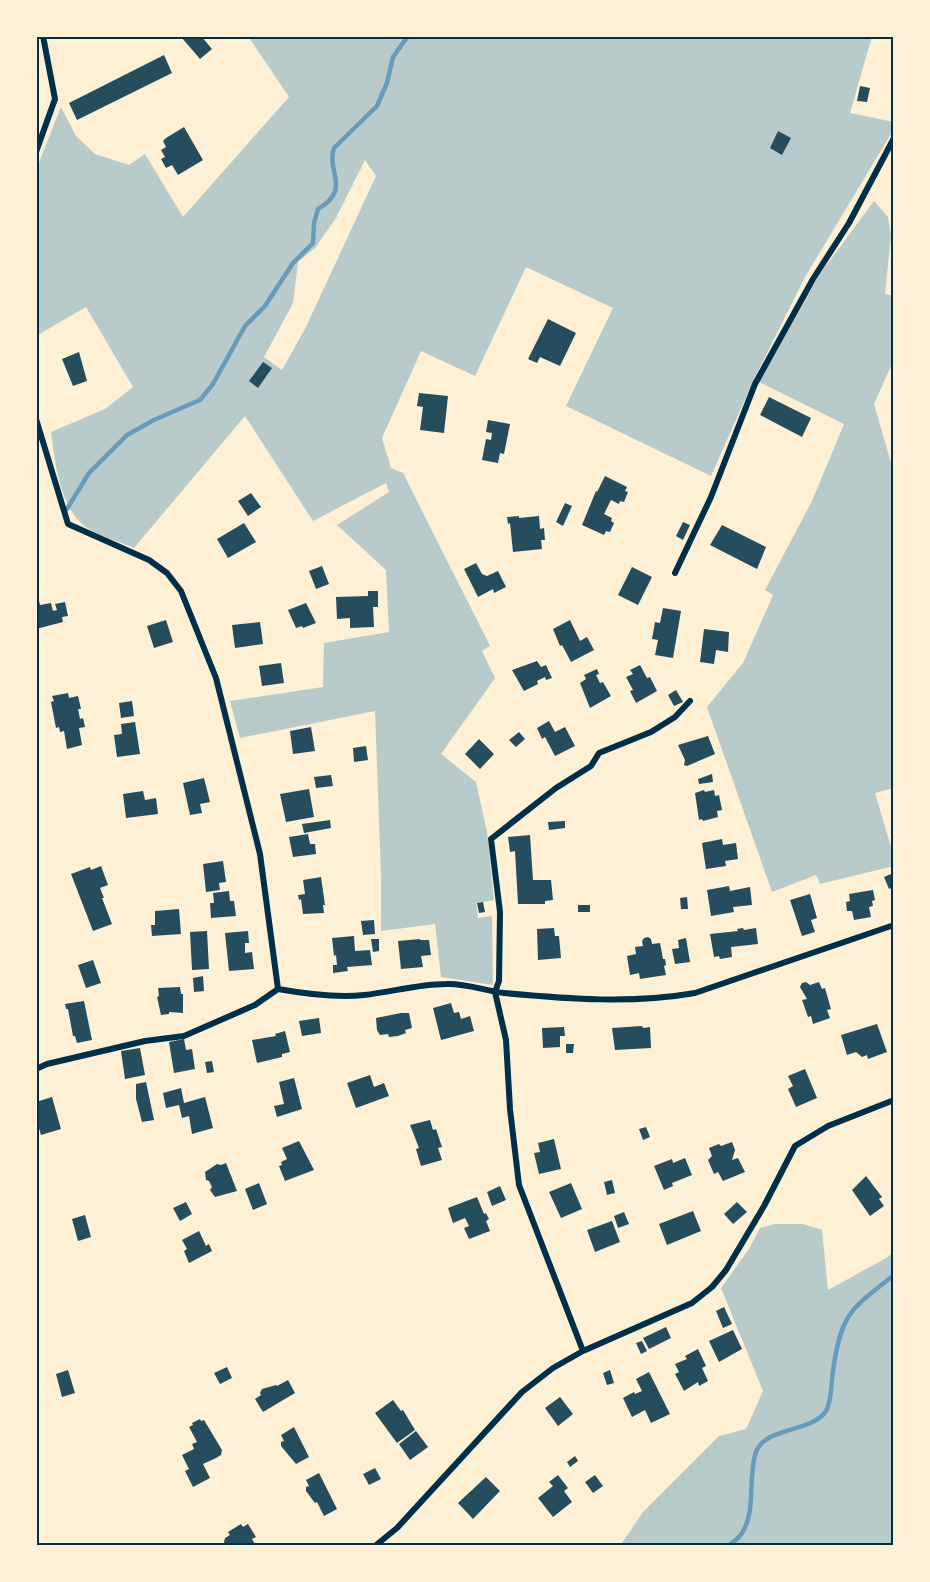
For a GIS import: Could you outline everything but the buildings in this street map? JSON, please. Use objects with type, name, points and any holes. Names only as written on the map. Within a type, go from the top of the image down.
[{"type":"street","points":[[36,152],[56,99],[43,36]]},
{"type":"street","points":[[675,573],[711,497],[755,384],[813,279],[849,222],[894,138]]},
{"type":"street","points":[[36,419],[68,524],[149,560],[167,573],[182,591],[216,678],[260,854],[278,989]]},
{"type":"street","points":[[583,1351],[519,1185],[510,1109],[506,1040],[495,992],[499,981],[500,912],[491,839],[556,788],[591,766],[599,753],[651,732],[675,717],[690,701]]},
{"type":"street","points":[[36,1070],[47,1064],[145,1041],[184,1036],[255,1005],[278,989],[309,995],[362,995],[445,984],[469,984],[495,992],[550,998],[629,1000],[669,998],[695,993],[894,925]]},
{"type":"street","points":[[375,1546],[398,1528],[522,1392],[553,1368],[583,1351],[692,1303],[712,1287],[726,1270],[764,1206],[795,1146],[828,1126],[894,1100]]},
{"type":"shaded area","points":[[248,36],[872,36],[850,113],[894,122],[894,129],[805,277],[755,377],[711,476],[566,406],[613,308],[526,267],[475,376],[421,351],[382,438],[391,468],[403,473],[490,646],[482,651],[495,678],[441,754],[476,782],[487,832],[494,900],[476,903],[478,918],[492,916],[493,985],[441,977],[435,924],[381,931],[375,711],[240,738],[230,701],[323,687],[324,643],[389,632],[386,570],[337,525],[389,492],[386,483],[313,521],[245,416],[134,548],[97,534],[86,527],[70,509],[60,484],[51,432],[105,409],[133,387],[86,307],[36,336],[36,170],[61,107],[76,136],[95,154],[129,165],[145,154],[183,217],[289,97]],"holes":[[[365,160],[376,176],[305,329],[282,370],[264,357],[293,303],[298,262],[315,248],[336,218]]]},
{"type":"shaded area","points":[[874,201],[888,217],[891,236],[885,294],[894,296],[894,359],[874,404],[894,473],[894,788],[875,793],[894,857],[894,866],[820,884],[816,875],[772,892],[707,707],[743,663],[773,595],[765,590],[812,501],[844,424],[759,382],[820,274]]},
{"type":"shaded area","points":[[774,1224],[803,1224],[822,1230],[828,1290],[888,1257],[894,1251],[894,1546],[620,1546],[643,1512],[719,1436],[746,1429],[763,1391],[721,1288],[749,1249],[760,1228]]},
{"type":"waterway","points":[[67,509],[89,473],[127,435],[154,420],[200,400],[213,384],[245,326],[265,306],[293,263],[313,243],[314,223],[318,209],[328,202],[336,187],[332,157],[334,148],[377,106],[387,83],[393,57],[408,36]]},
{"type":"waterway","points":[[729,1546],[741,1535],[747,1524],[756,1452],[769,1438],[811,1423],[826,1411],[836,1352],[844,1324],[867,1296],[894,1275]]}]
